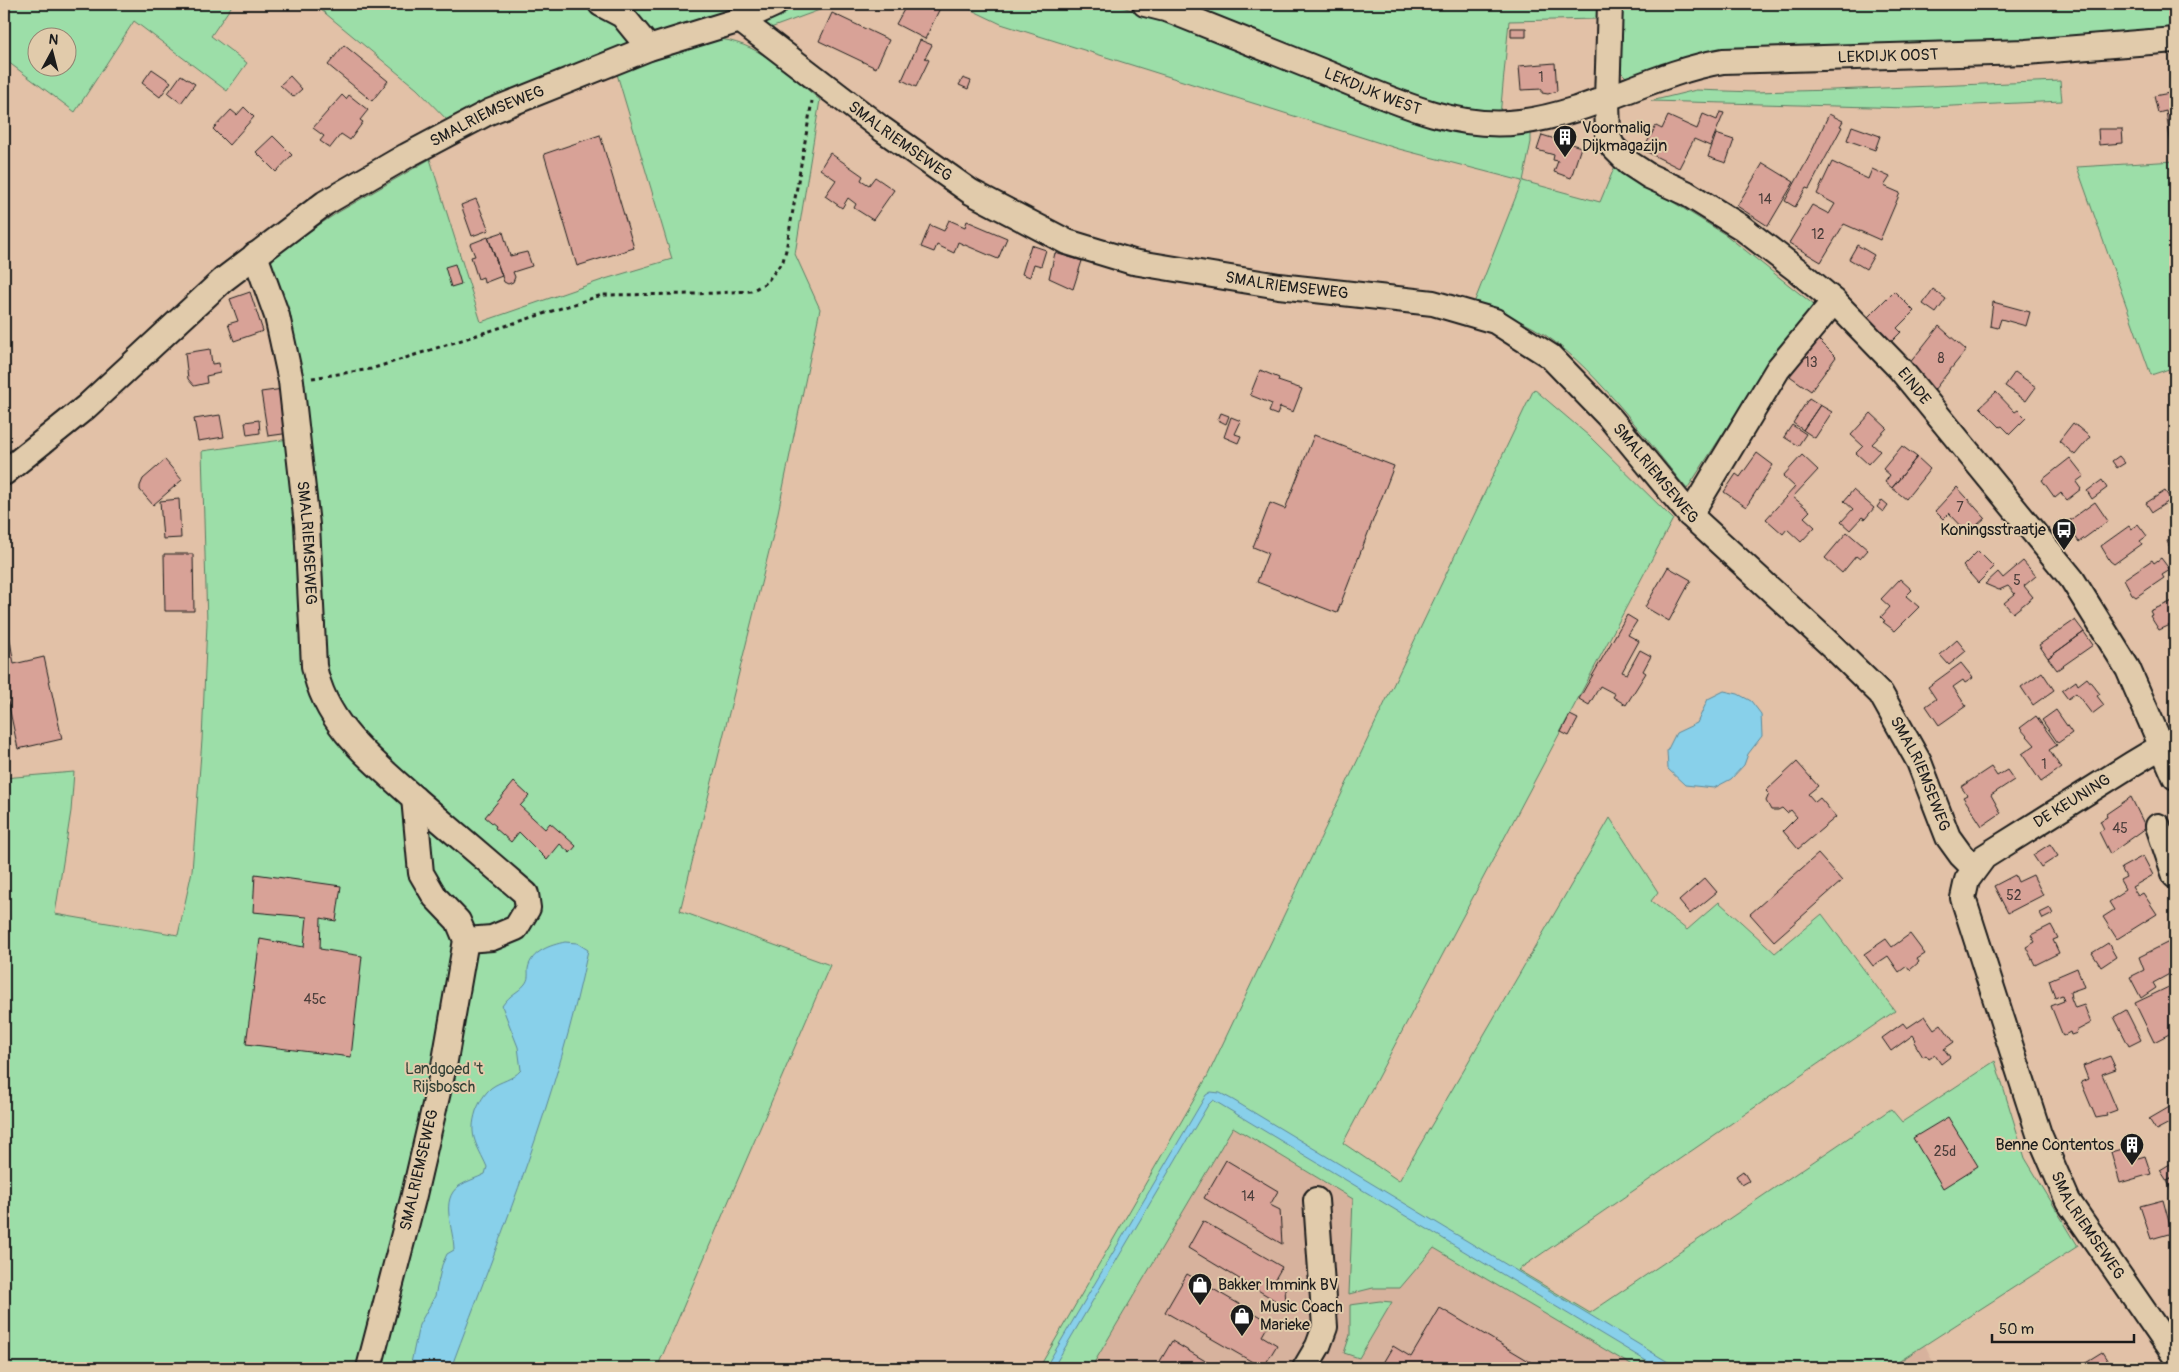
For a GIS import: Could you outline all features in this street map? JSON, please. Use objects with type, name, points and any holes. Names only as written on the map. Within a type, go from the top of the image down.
[{"type":"street","points":[[601,4],[622,15],[649,48]]},
{"type":"street","name":"SMALRIEMSEWEG","points":[[4,473],[86,407],[223,280],[325,203],[406,156],[489,112],[649,48],[740,20],[775,4]]},
{"type":"street","name":"LEKDIJK WEST","points":[[1145,4],[1170,10],[1420,110],[1448,117],[1481,123],[1520,122],[1563,114],[1607,99]]},
{"type":"street","name":"EINDE","points":[[1610,4],[1607,99],[1608,137],[1613,147],[1629,163],[1650,176],[1686,193],[1741,227],[1834,301],[1900,369],[2072,579],[2128,669],[2168,745],[2175,778]]},
{"type":"street","name":"SMALRIEMSEWEG","points":[[740,20],[820,82],[972,192],[1023,221],[1067,242],[1133,262],[1279,286],[1433,303],[1495,321],[1550,356],[1610,418],[1690,515],[1881,694],[1919,762],[1948,838],[1974,868],[1964,888],[1963,898],[2039,1134],[2068,1202],[2175,1356]]},
{"type":"street","name":"LEKDIJK OOST","points":[[1607,99],[1683,70],[1723,62],[2026,52],[2175,40]]},
{"type":"street","name":"SMALRIEMSEWEG","points":[[256,255],[277,316],[291,381],[307,525],[314,666],[318,685],[338,724],[367,756],[526,894],[528,901],[528,908],[516,928],[492,938],[466,940],[444,1066],[413,1199],[369,1368]]},
{"type":"street","points":[[1690,515],[1778,369],[1834,301]]},
{"type":"street","name":"DE KEUNING","points":[[1974,868],[1984,857],[2168,745]]},
{"type":"street","points":[[414,798],[420,845],[421,873],[435,897],[458,921],[466,940]]},
{"type":"street","points":[[2158,826],[2175,876]]},
{"type":"street","points":[[420,845],[441,833],[453,831]]},
{"type":"street","points":[[1305,1368],[1318,1346],[1324,1327],[1316,1200]]},
{"type":"path","points":[[291,381],[371,369],[602,295],[738,292],[751,291],[766,283],[785,256],[813,96],[820,82]]},
{"type":"shaded area","points":[[1233,1127],[1637,1368],[1091,1368]]},
{"type":"shaded area","points":[[1924,1343],[1936,1368],[1886,1368]]},
{"type":"green space","points":[[4,4],[233,4],[211,36],[247,63],[227,91],[134,21],[75,112],[29,78],[78,78],[78,28],[28,28],[28,77],[4,59]]},
{"type":"green space","points":[[314,4],[585,4],[617,22],[635,47],[453,126],[417,89]]},
{"type":"green space","points":[[619,4],[755,4],[653,41]]},
{"type":"green space","points":[[790,4],[836,4],[765,30],[762,22],[764,17]]},
{"type":"green space","points":[[959,4],[1113,4],[1332,81],[1531,126],[1531,142],[1523,181],[1600,202],[1615,166],[1726,235],[1814,305],[1770,361],[1687,489],[1635,424],[1597,380],[1576,360],[1555,342],[1534,328],[1474,303],[1522,181],[1399,149],[1001,24]]},
{"type":"green space","points":[[1173,4],[1598,4],[1597,19],[1509,21],[1500,116],[1423,100]]},
{"type":"green space","points":[[1620,4],[2175,4],[2175,34],[1709,52],[1671,62],[1627,78],[1617,68]]},
{"type":"green space","name":"Landgoed 't Rijsbosch","points":[[712,38],[744,45],[758,52],[783,69],[820,100],[795,254],[820,309],[775,527],[680,911],[830,965],[657,1368],[4,1368],[4,778],[74,772],[71,811],[55,914],[178,935],[192,871],[202,740],[207,623],[202,451],[289,439],[271,262],[281,250],[337,213],[430,159],[481,322],[605,279],[672,259],[617,74]]},
{"type":"green space","points":[[2060,81],[2062,101],[1909,108],[1651,101],[1696,90],[1755,92]]},
{"type":"green space","points":[[2175,161],[2175,367],[2151,375],[2077,167]]},
{"type":"green space","points":[[1534,389],[1589,436],[1673,519],[1343,1143],[1399,1181],[1610,818],[1658,892],[1651,901],[1687,930],[1719,902],[1775,953],[1822,914],[1895,1011],[1518,1270],[1590,1313],[1891,1109],[1902,1122],[1995,1061],[2025,1158],[2078,1246],[1889,1368],[1636,1368],[1434,1248],[1400,1288],[1373,1288],[1349,1294],[1353,1199],[1233,1127],[1091,1368],[1039,1368],[1207,1077]]},
{"type":"green space","points":[[1380,1301],[1392,1302],[1359,1358],[1344,1353],[1350,1335],[1350,1305]]},
{"type":"water","points":[[1724,691],[1738,694],[1751,701],[1761,714],[1762,736],[1748,754],[1744,765],[1731,779],[1714,788],[1685,785],[1668,769],[1667,751],[1676,733],[1697,723],[1708,699]]},
{"type":"water","points":[[565,942],[577,943],[588,950],[562,1057],[528,1162],[451,1368],[410,1368],[419,1325],[435,1296],[442,1265],[447,1254],[454,1250],[449,1215],[450,1199],[453,1192],[459,1186],[485,1174],[487,1167],[473,1134],[476,1111],[482,1099],[491,1088],[514,1076],[521,1070],[518,1047],[502,1006],[526,982],[530,963],[537,953],[548,947]]},
{"type":"water","points":[[1211,1092],[1220,1093],[1233,1100],[1678,1368],[1658,1368],[1213,1100],[1208,1105],[1053,1368],[1045,1368],[1206,1095]]},
{"type":"building","points":[[903,4],[942,4],[925,39],[896,24],[906,6]]},
{"type":"building","points":[[832,13],[889,40],[876,68],[819,41]]},
{"type":"building","points":[[1511,28],[1526,28],[1526,37],[1511,37]]},
{"type":"building","points":[[920,40],[932,45],[925,58],[929,60],[916,87],[902,80]]},
{"type":"building","points":[[344,45],[388,81],[372,101],[328,65]]},
{"type":"building","points":[[1555,63],[1557,91],[1548,94],[1542,93],[1542,89],[1521,90],[1519,66]]},
{"type":"building","points":[[152,69],[171,82],[160,97],[142,83]]},
{"type":"building","points":[[181,75],[195,84],[181,103],[168,93]]},
{"type":"building","points":[[290,76],[302,89],[293,97],[280,85]]},
{"type":"building","points":[[963,78],[971,81],[968,89],[959,85]]},
{"type":"building","points":[[2175,92],[2175,152],[2172,152],[2166,111],[2158,113],[2154,96]]},
{"type":"building","points":[[342,95],[346,99],[349,95],[368,110],[360,120],[363,122],[350,140],[341,134],[330,148],[320,141],[324,136],[313,128]]},
{"type":"building","points":[[244,107],[254,117],[229,145],[213,129],[231,110],[237,115]]},
{"type":"building","points":[[1720,112],[1724,113],[1710,146],[1694,139],[1679,168],[1643,150],[1656,126],[1662,129],[1668,116],[1697,129],[1703,114],[1717,120]]},
{"type":"building","points":[[1829,114],[1843,121],[1840,126],[1842,127],[1809,189],[1806,188],[1795,207],[1785,201],[1810,155]]},
{"type":"building","points":[[1852,126],[1880,136],[1875,150],[1847,140]]},
{"type":"building","points":[[2098,129],[2122,129],[2123,143],[2099,145]]},
{"type":"building","points":[[1716,134],[1734,140],[1726,163],[1708,157]]},
{"type":"building","points":[[600,135],[634,248],[577,266],[544,154]]},
{"type":"building","name":"Voormalig Dijkmagazijn","points":[[1542,135],[1581,147],[1571,178],[1554,172],[1558,161],[1553,160],[1554,155],[1537,150]]},
{"type":"building","points":[[273,136],[292,155],[276,172],[256,152]]},
{"type":"building","points":[[830,153],[863,176],[861,180],[869,185],[875,177],[894,190],[873,220],[854,208],[856,204],[848,198],[842,208],[825,196],[836,180],[820,169]]},
{"type":"building","points":[[1832,162],[1868,179],[1872,169],[1890,177],[1884,186],[1900,193],[1880,240],[1844,224],[1821,262],[1789,243],[1812,205],[1829,214],[1835,204],[1817,194]]},
{"type":"building","points":[[1763,163],[1794,182],[1768,226],[1737,206]]},
{"type":"building","points":[[476,199],[489,230],[472,236],[461,205]]},
{"type":"building","points":[[949,220],[965,227],[967,221],[1007,238],[998,259],[958,242],[954,253],[937,245],[934,252],[921,247],[930,225],[944,231]]},
{"type":"building","points":[[503,232],[510,256],[527,252],[532,266],[513,272],[515,277],[513,282],[508,284],[504,282],[488,237]]},
{"type":"building","points":[[488,237],[502,276],[484,283],[483,277],[478,279],[471,257],[475,256],[470,244]]},
{"type":"building","points":[[1031,245],[1046,250],[1041,266],[1034,264],[1030,277],[1022,274]]},
{"type":"building","points":[[1857,245],[1874,255],[1866,269],[1849,259]]},
{"type":"building","points":[[1055,253],[1082,261],[1073,289],[1049,278]]},
{"type":"building","points":[[455,264],[461,284],[451,287],[445,267]]},
{"type":"building","points":[[1933,289],[1946,299],[1936,313],[1923,304]]},
{"type":"building","points":[[1894,291],[1914,311],[1897,328],[1901,332],[1891,342],[1867,318]]},
{"type":"building","points":[[250,292],[263,331],[234,341],[228,324],[238,321],[230,299]]},
{"type":"building","points":[[1993,302],[2030,312],[2026,326],[2001,319],[1998,328],[1990,326]]},
{"type":"building","points":[[1939,326],[1966,350],[1934,390],[1909,364]]},
{"type":"building","points":[[1816,337],[1836,357],[1811,391],[1784,372]]},
{"type":"building","points":[[210,349],[212,364],[219,363],[220,373],[206,376],[207,383],[194,386],[188,379],[185,353]]},
{"type":"building","points":[[1260,370],[1279,378],[1278,381],[1302,389],[1293,412],[1280,407],[1277,415],[1269,412],[1272,404],[1250,395]]},
{"type":"building","points":[[2015,372],[2036,387],[2026,401],[2005,386]]},
{"type":"building","points":[[283,389],[290,433],[268,436],[261,392]]},
{"type":"building","points":[[1996,392],[2015,412],[2018,410],[2026,418],[2010,434],[1980,407]]},
{"type":"building","points":[[1809,398],[1820,405],[1803,430],[1793,423]]},
{"type":"building","points":[[1820,405],[1832,412],[1815,438],[1803,430]]},
{"type":"building","points":[[1221,413],[1229,416],[1226,424],[1218,420]]},
{"type":"building","points":[[1871,413],[1887,428],[1872,444],[1880,451],[1868,464],[1856,453],[1863,446],[1851,435]]},
{"type":"building","points":[[220,415],[224,437],[198,441],[194,419]]},
{"type":"building","points":[[1231,417],[1241,421],[1235,434],[1241,436],[1238,443],[1224,437]]},
{"type":"building","points":[[259,420],[260,433],[247,435],[245,422]]},
{"type":"building","points":[[2073,423],[2090,437],[2075,455],[2059,441]]},
{"type":"building","points":[[1792,425],[1806,434],[1798,446],[1784,437]]},
{"type":"building","points":[[1314,435],[1394,466],[1337,613],[1257,582],[1268,553],[1253,547],[1270,503],[1285,509]]},
{"type":"building","points":[[1902,446],[1917,457],[1892,488],[1885,482],[1890,475],[1883,469]]},
{"type":"building","points":[[1757,453],[1773,465],[1746,507],[1724,492],[1736,474],[1740,477]]},
{"type":"building","points":[[1802,455],[1818,470],[1793,497],[1810,511],[1804,517],[1815,527],[1801,542],[1787,529],[1783,534],[1766,519],[1795,487],[1783,476]]},
{"type":"building","points":[[2119,456],[2125,463],[2117,468],[2112,461]]},
{"type":"building","points":[[1917,457],[1930,469],[1906,499],[1892,488]]},
{"type":"building","points":[[2070,458],[2084,476],[2076,482],[2081,489],[2067,500],[2061,493],[2055,498],[2042,480]]},
{"type":"building","points":[[165,460],[182,480],[153,505],[140,490],[140,486],[143,479]]},
{"type":"building","points":[[2102,480],[2107,488],[2092,499],[2087,491]]},
{"type":"building","points":[[1957,487],[1985,518],[1968,533],[1949,513],[1943,519],[1935,511]]},
{"type":"building","points":[[1853,490],[1874,508],[1865,519],[1862,517],[1850,530],[1841,522],[1853,509],[1844,501]]},
{"type":"building","points":[[2165,491],[2171,500],[2152,512],[2146,503]]},
{"type":"building","points":[[179,499],[181,538],[163,539],[160,501]]},
{"type":"building","points":[[1882,500],[1888,505],[1883,512],[1877,507]]},
{"type":"building","points":[[2095,502],[2108,521],[2079,542],[2066,523]]},
{"type":"building","points":[[2138,524],[2147,536],[2140,541],[2142,544],[2114,564],[2101,546],[2129,526],[2131,529]]},
{"type":"building","points":[[1847,532],[1868,550],[1860,559],[1856,556],[1842,573],[1825,558]]},
{"type":"building","points":[[2175,537],[2175,549],[2171,551],[2167,541]]},
{"type":"building","points":[[1978,551],[1994,567],[1978,583],[1963,566]]},
{"type":"building","points":[[164,554],[193,554],[194,611],[165,611]]},
{"type":"building","points":[[2161,558],[2170,570],[2162,575],[2164,578],[2136,597],[2132,594],[2124,579],[2152,560],[2154,563]]},
{"type":"building","points":[[2023,561],[2036,576],[2024,586],[2033,597],[2013,613],[2004,603],[2015,594],[2008,586],[1999,590],[1985,584],[1998,572],[2003,578]]},
{"type":"building","points":[[1668,567],[1691,580],[1669,621],[1645,607]]},
{"type":"building","points":[[1900,579],[1912,590],[1906,596],[1919,607],[1895,631],[1883,622],[1885,621],[1881,617],[1890,607],[1881,599]]},
{"type":"building","points":[[2175,600],[2175,623],[2159,630],[2150,616],[2152,615],[2150,611]]},
{"type":"building","points":[[1627,615],[1637,621],[1628,635],[1639,641],[1622,672],[1627,674],[1640,650],[1651,656],[1643,671],[1646,673],[1626,705],[1613,697],[1615,694],[1600,686],[1589,705],[1579,699]]},
{"type":"building","points":[[2075,620],[2084,632],[2048,658],[2039,645]]},
{"type":"building","points":[[4,623],[7,623],[14,664],[44,657],[62,739],[18,749],[4,683]]},
{"type":"building","points":[[2084,632],[2093,645],[2057,670],[2048,658]]},
{"type":"building","points":[[1957,640],[1966,651],[1949,665],[1940,655]]},
{"type":"building","points":[[1961,663],[1973,678],[1965,683],[1963,680],[1953,687],[1966,706],[1939,725],[1926,706],[1936,699],[1928,687]]},
{"type":"building","points":[[2042,672],[2054,690],[2033,705],[2021,687]]},
{"type":"building","points":[[2087,678],[2100,694],[2097,696],[2104,705],[2092,714],[2076,693],[2068,699],[2062,691],[2076,681],[2078,685]]},
{"type":"building","points":[[2056,710],[2072,733],[2058,743],[2042,720]]},
{"type":"building","points":[[1570,715],[1578,719],[1569,736],[1561,732]]},
{"type":"building","points":[[2036,716],[2057,745],[2049,750],[2061,768],[2041,782],[2022,754],[2035,745],[2020,728]]},
{"type":"building","points":[[1797,762],[1818,786],[1808,794],[1815,802],[1820,798],[1836,817],[1798,849],[1783,831],[1797,817],[1791,810],[1787,813],[1782,808],[1771,810],[1766,801],[1769,794],[1766,791]]},
{"type":"building","points":[[1991,767],[1997,776],[2007,770],[2014,780],[1991,795],[2001,813],[1982,826],[1963,797],[1967,795],[1961,787]]},
{"type":"building","points":[[514,782],[529,796],[520,806],[545,829],[550,823],[576,846],[570,853],[560,844],[547,860],[519,832],[511,842],[485,817]]},
{"type":"building","points":[[2131,797],[2146,828],[2110,854],[2099,832],[2104,829],[2100,821],[2107,817],[2106,814]]},
{"type":"building","points":[[2050,844],[2058,856],[2041,867],[2033,855]]},
{"type":"building","points":[[1818,854],[1842,881],[1774,941],[1750,914]]},
{"type":"building","points":[[2143,856],[2153,875],[2132,887],[2138,896],[2143,893],[2157,914],[2117,939],[2103,917],[2114,910],[2109,902],[2123,893],[2122,891],[2125,889],[2120,880],[2126,877],[2121,868]]},
{"type":"building","points":[[255,874],[341,886],[336,921],[321,918],[320,949],[362,956],[351,1057],[246,1044],[260,939],[304,947],[307,917],[253,912]]},
{"type":"building","points":[[2015,875],[2018,882],[2033,875],[2043,895],[2008,913],[1994,886]]},
{"type":"building","points":[[1705,878],[1717,892],[1690,914],[1679,901]]},
{"type":"building","points":[[2050,908],[2053,914],[2043,919],[2040,913]]},
{"type":"building","points":[[2051,925],[2058,938],[2053,940],[2059,953],[2035,965],[2026,947],[2035,942],[2031,935]]},
{"type":"building","points":[[1910,934],[1925,954],[1917,959],[1919,962],[1910,970],[1907,966],[1899,972],[1888,956],[1873,966],[1864,954],[1886,939],[1892,947]]},
{"type":"building","points":[[2175,939],[2175,971],[2153,983],[2156,988],[2141,998],[2130,977],[2144,970],[2139,957]]},
{"type":"building","points":[[2108,943],[2116,957],[2101,967],[2092,953]]},
{"type":"building","points":[[2077,968],[2084,987],[2070,992],[2071,998],[2075,1008],[2084,1005],[2091,1023],[2076,1031],[2077,1033],[2071,1035],[2070,1032],[2063,1036],[2051,1006],[2064,1001],[2062,995],[2055,998],[2049,980]]},
{"type":"building","points":[[2175,984],[2175,1025],[2173,1026],[2175,1031],[2154,1042],[2135,1003]]},
{"type":"building","points":[[2126,1010],[2141,1040],[2129,1046],[2114,1017]]},
{"type":"building","points":[[1925,1016],[1934,1029],[1941,1024],[1954,1042],[1944,1049],[1950,1057],[1941,1064],[1935,1055],[1929,1059],[1926,1055],[1923,1057],[1914,1042],[1916,1040],[1913,1035],[1891,1051],[1882,1038],[1903,1023],[1907,1028]]},
{"type":"building","points":[[2110,1056],[2116,1069],[2102,1074],[2117,1110],[2106,1114],[2107,1116],[2096,1118],[2081,1082],[2088,1079],[2083,1066]]},
{"type":"building","points":[[2173,1105],[2175,1120],[2156,1130],[2149,1119]]},
{"type":"building","points":[[1948,1117],[1978,1166],[1943,1188],[1913,1138]]},
{"type":"building","name":"Benne Contentos","points":[[2132,1146],[2135,1159],[2145,1156],[2151,1174],[2120,1183],[2111,1152]]},
{"type":"building","points":[[1226,1160],[1278,1191],[1270,1205],[1280,1210],[1282,1244],[1204,1198]]},
{"type":"building","points":[[2175,1161],[2175,1177],[2167,1181],[2160,1170]]},
{"type":"building","points":[[1743,1171],[1749,1181],[1742,1185],[1736,1176]]},
{"type":"building","points":[[2175,1177],[2175,1189],[2172,1191],[2167,1181]]},
{"type":"building","points":[[2163,1200],[2172,1233],[2151,1239],[2140,1206]]},
{"type":"building","points":[[1203,1221],[1282,1267],[1274,1281],[1285,1287],[1286,1307],[1188,1248]]},
{"type":"building","points":[[1187,1274],[1270,1322],[1262,1336],[1277,1345],[1263,1368],[1165,1312]]},
{"type":"building","points":[[1440,1308],[1539,1367],[1380,1368],[1393,1346],[1411,1357]]},
{"type":"building","points":[[1172,1341],[1217,1368],[1156,1368]]},
{"type":"building","points":[[2102,1352],[2111,1366],[2108,1368],[2076,1368]]},
{"type":"place","name":"Voormalig Dijkmagazijn","points":[[1565,158]]},
{"type":"place","name":"Koningsstraatje","points":[[2064,551]]},
{"type":"place","name":"Benne Contentos","points":[[2132,1166]]},
{"type":"place","name":"Bakker Immink BV","points":[[1200,1306]]},
{"type":"place","name":"Music Coach Marieke","points":[[1242,1337]]}]
